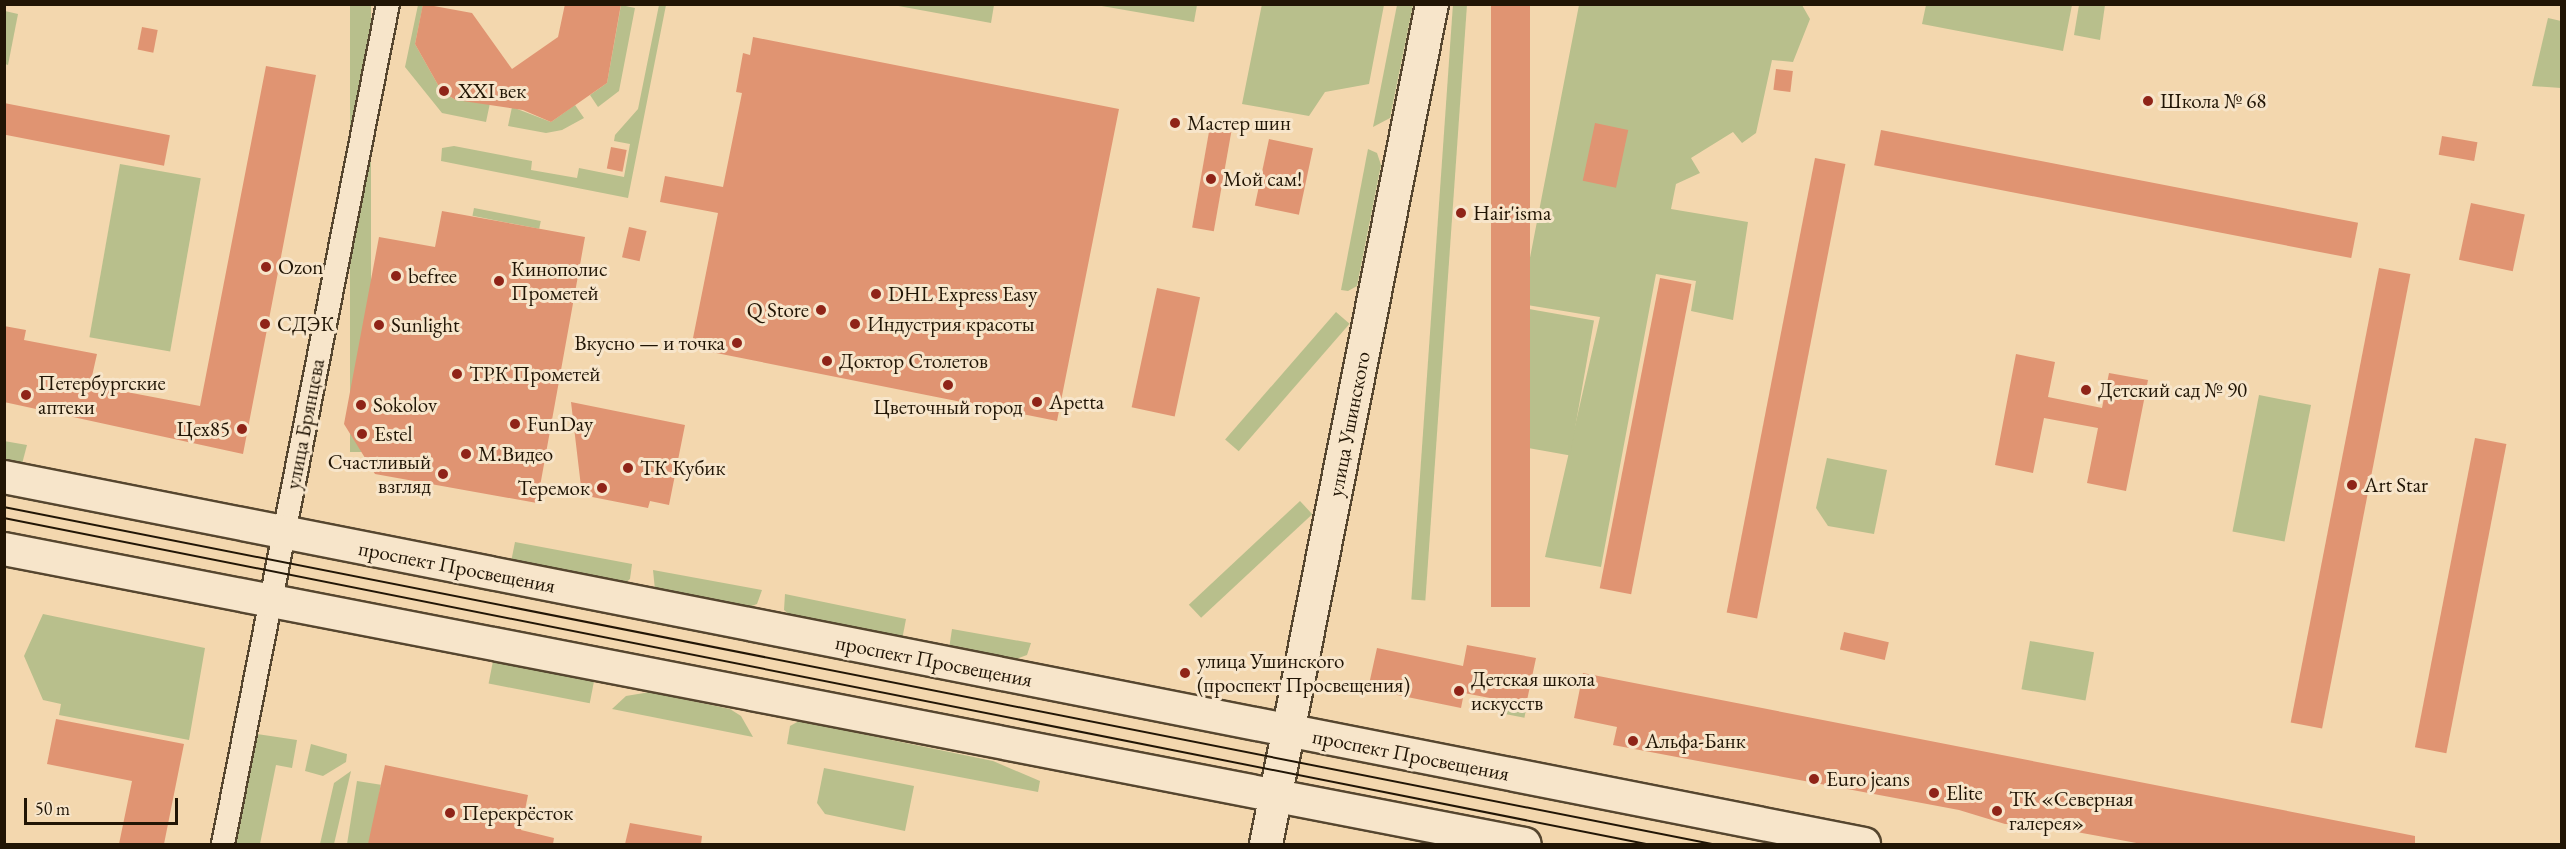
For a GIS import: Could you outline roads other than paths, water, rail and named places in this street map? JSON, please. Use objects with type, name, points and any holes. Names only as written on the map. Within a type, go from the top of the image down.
[{"type":"main road","name":"улица Ушинского","points":[[1266,844],[1432,4]]},
{"type":"main road","name":"проспект Просвещения","points":[[4,477],[1864,844]]},
{"type":"main road","points":[[4,549],[1275,799],[1525,844]]},
{"type":"street","name":"улица Брянцева","points":[[223,844],[388,4]]},
{"type":"tram line","points":[[4,507],[1713,844]]},
{"type":"tram line","points":[[4,518],[1646,844]]},
{"type":"place","name":"XXI век","points":[[444,91]]},
{"type":"place","name":"Школа № 68","points":[[2148,101]]},
{"type":"place","name":"Мастер шин","points":[[1175,123]]},
{"type":"place","name":"Мой сам!","points":[[1211,179]]},
{"type":"place","name":"Hair'isma","points":[[1461,213]]},
{"type":"place","name":"Ozon","points":[[266,267]]},
{"type":"place","name":"befree","points":[[396,276]]},
{"type":"place","name":"Кинополис Прометей","points":[[499,281]]},
{"type":"place","name":"DHL Express Easy","points":[[876,294]]},
{"type":"place","name":"Q Store","points":[[821,310]]},
{"type":"place","name":"СДЭК","points":[[265,324]]},
{"type":"place","name":"Индустрия красоты","points":[[855,324]]},
{"type":"place","name":"Sunlight","points":[[379,325]]},
{"type":"place","name":"Вкусно — и точка","points":[[737,343]]},
{"type":"place","name":"Доктор Столетов","points":[[827,361]]},
{"type":"place","name":"ТРК Прометей","points":[[457,374]]},
{"type":"place","name":"Цветочный город","points":[[948,385]]},
{"type":"place","name":"Детский сад № 90","points":[[2086,390]]},
{"type":"place","name":"Петербургские аптеки","points":[[26,395]]},
{"type":"place","name":"Apetta","points":[[1037,402]]},
{"type":"place","name":"Sokolov","points":[[361,405]]},
{"type":"place","name":"FunDay","points":[[515,424]]},
{"type":"place","name":"Цех85","points":[[242,429]]},
{"type":"place","name":"Estel","points":[[362,434]]},
{"type":"place","name":"М.Видео","points":[[466,454]]},
{"type":"place","name":"ТК Кубик","points":[[628,468]]},
{"type":"place","name":"Счастливый взгляд","points":[[443,474]]},
{"type":"place","name":"Art Star","points":[[2352,485]]},
{"type":"place","name":"Теремок","points":[[602,488]]},
{"type":"place","name":"улица Ушинского (проспект Просвещения)","points":[[1185,673]]},
{"type":"place","name":"Детская школа искусств","points":[[1459,691]]},
{"type":"place","name":"Альфа-Банк","points":[[1633,741]]},
{"type":"place","name":"Euro jeans","points":[[1814,779]]},
{"type":"place","name":"Elite","points":[[1934,793]]},
{"type":"place","name":"ТК «Северная галерея»","points":[[1997,811]]},
{"type":"place","name":"Перекрёсток","points":[[450,813]]}]
